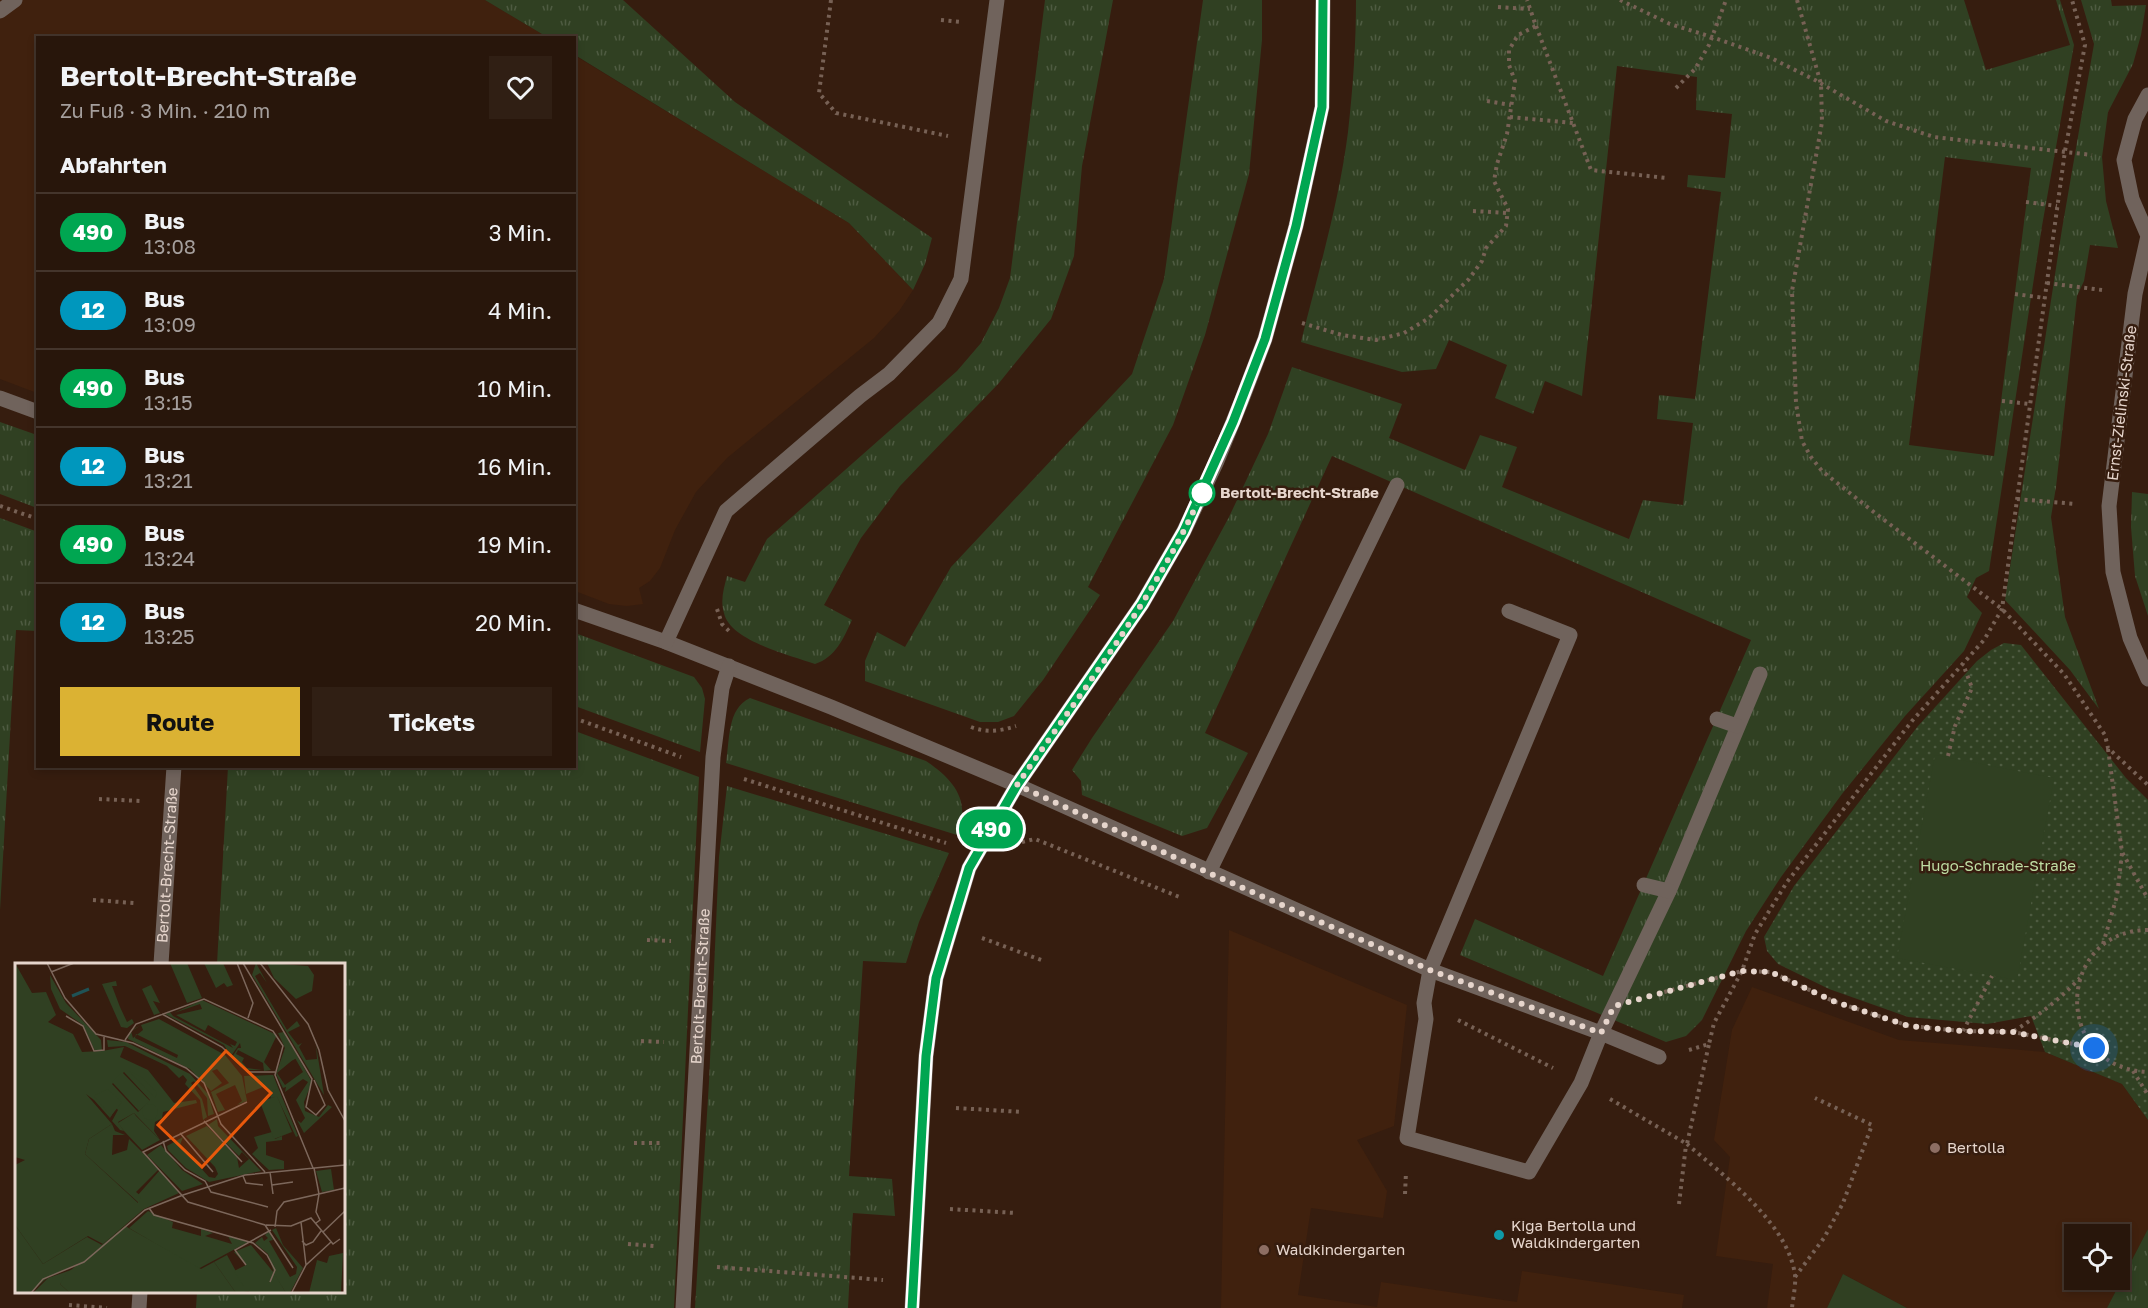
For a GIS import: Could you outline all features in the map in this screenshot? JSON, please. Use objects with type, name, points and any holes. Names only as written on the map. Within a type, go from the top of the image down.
[{"type":"street","points":[[0,11],[15,0]]},
{"type":"street","points":[[666,642],[726,511],[860,396],[889,374],[939,323],[961,279],[997,0]]},
{"type":"street","points":[[912,1308],[926,1056],[936,978],[969,868],[1017,785],[1142,604],[1184,531],[1217,461],[1265,339],[1296,226],[1322,107],[1323,0]]},
{"type":"street","name":"Ernst-Zielinski-Straße","points":[[2148,95],[2135,119],[2124,160],[2132,199],[2148,236],[2135,294],[2109,506],[2113,572],[2130,638],[2148,679]]},
{"type":"street","points":[[0,398],[36,411]]},
{"type":"street","points":[[1209,873],[1397,484]]},
{"type":"street","points":[[576,611],[729,666],[1017,785],[1209,873],[1430,970],[1601,1033],[1659,1057]]},
{"type":"street","points":[[1509,611],[1569,635],[1430,970],[1424,1002],[1426,1019],[1407,1138],[1529,1172],[1581,1083],[1601,1033],[1669,891],[1760,674]]},
{"type":"street","name":"Bertolt-Brecht-Straße","points":[[683,1308],[713,769],[722,688],[729,666]]},
{"type":"street","points":[[1717,719],[1737,726]]},
{"type":"street","name":"Bertolt-Brecht-Straße","points":[[161,963],[174,768]]},
{"type":"street","points":[[1644,885],[1669,891]]},
{"type":"street","points":[[139,1308],[140,1293]]},
{"type":"path","points":[[831,0],[819,93],[836,113],[954,137]]},
{"type":"path","points":[[1527,0],[1591,170],[1667,178]]},
{"type":"path","points":[[1620,0],[1670,24],[1771,58],[1886,121],[1934,137],[2079,153]]},
{"type":"path","points":[[1676,88],[1695,69],[1712,37],[1725,0]]},
{"type":"path","points":[[1797,0],[1821,84],[1822,122],[1792,291],[1796,403],[1802,441],[1810,457],[1822,471],[2002,609],[2064,674],[2106,735],[2122,852],[2117,896],[2103,944]]},
{"type":"path","points":[[1679,1204],[1686,1144],[1714,1023],[1742,971],[1755,934],[1787,882],[1912,721],[1984,640],[2002,609],[2065,151],[2085,45],[2072,0]]},
{"type":"path","points":[[1498,7],[1530,9]]},
{"type":"path","points":[[941,20],[969,22]]},
{"type":"path","points":[[1299,322],[1342,335],[1376,340],[1404,333],[1429,318],[1469,279],[1482,261],[1486,248],[1506,225],[1508,209],[1494,181],[1507,134],[1515,81],[1509,65],[1509,50],[1518,36],[1536,26]]},
{"type":"path","points":[[1487,101],[1511,105]]},
{"type":"path","points":[[1510,117],[1573,123]]},
{"type":"path","points":[[2026,202],[2057,206]]},
{"type":"path","points":[[1473,211],[1508,213]]},
{"type":"path","points":[[2047,283],[2135,294]]},
{"type":"path","points":[[2015,294],[2045,298]]},
{"type":"path","points":[[2002,401],[2030,404]]},
{"type":"path","points":[[2017,499],[2109,506]]},
{"type":"path","points":[[0,506],[36,518]]},
{"type":"path","points":[[715,605],[722,624],[730,632]]},
{"type":"path","points":[[1948,756],[1955,726],[1972,688],[1963,664]]},
{"type":"path","points":[[576,719],[713,769],[952,845]]},
{"type":"path","points":[[969,727],[980,730],[1003,730],[1021,724]]},
{"type":"path","points":[[2108,748],[2148,785]]},
{"type":"path","points":[[99,799],[171,803]]},
{"type":"path","points":[[1015,847],[1020,842],[1035,839],[1186,900]]},
{"type":"path","points":[[2122,852],[2148,899]]},
{"type":"path","points":[[93,900],[165,905]]},
{"type":"path","points":[[2013,1032],[2061,998],[2080,978],[2089,960],[2103,944],[2123,933],[2148,930]]},
{"type":"path","points":[[977,936],[1044,961]]},
{"type":"path","points":[[1614,1006],[1742,971],[1771,972],[1833,1001],[1909,1026],[1963,1031],[2013,1032],[2094,1048]]},
{"type":"path","points":[[1963,1031],[1992,976]]},
{"type":"path","points":[[2080,978],[2076,1003],[2081,1027],[2094,1048],[2112,1063],[2133,1071],[2148,1072]]},
{"type":"path","points":[[1424,1002],[1581,1083],[1686,1144],[1741,1190],[1777,1232],[1789,1252],[1795,1277],[1792,1308]]},
{"type":"path","points":[[1659,1057],[1709,1044]]},
{"type":"path","points":[[2133,1071],[2148,1095]]},
{"type":"path","points":[[1795,1277],[1824,1238],[1843,1203],[1872,1125],[1815,1098]]},
{"type":"path","points":[[949,1108],[1023,1112]]},
{"type":"path","points":[[943,1208],[1017,1213]]},
{"type":"path","points":[[686,1264],[913,1282]]},
{"type":"path","points":[[69,1305],[107,1308]]},
{"type":"shaded area","points":[[0,0],[485,0],[545,36],[36,36],[36,393],[0,379]]},
{"type":"shaded area","points":[[576,56],[849,223],[913,290],[899,311],[874,338],[727,458],[696,492],[675,530],[660,568],[650,581],[639,588],[643,604],[627,606],[609,604],[576,591]]},
{"type":"shaded area","points":[[1229,930],[1407,1005],[1394,1126],[1357,1140],[1387,1191],[1383,1218],[1311,1208],[1298,1295],[1377,1307],[1381,1282],[1517,1302],[1522,1271],[1684,1295],[1682,1308],[1221,1308]]},
{"type":"shaded area","name":"Bertolla","points":[[1752,987],[1899,1040],[2045,1052],[2122,1084],[2148,1120],[2148,1229],[2130,1264],[2130,1224],[2064,1224],[2064,1290],[2116,1290],[2107,1308],[1907,1308],[1843,1274],[1827,1308],[1767,1308],[1773,1264],[1716,1256],[1730,1157],[1714,1140],[1732,1030]]},
{"type":"green space","points":[[485,0],[623,0],[735,102],[932,238],[925,264],[913,290],[849,223],[576,56],[576,36],[545,36]]},
{"type":"green space","points":[[1045,0],[1113,0],[1082,166],[1074,256],[1051,319],[999,383],[900,486],[861,538],[824,605],[852,620],[834,652],[815,664],[762,646],[737,632],[724,613],[722,603],[727,576],[745,582],[767,539],[957,371],[981,343],[999,308],[1010,278]]},
{"type":"green space","points":[[1203,0],[1262,0],[1262,40],[1249,174],[1205,335],[1173,425],[1088,587],[1100,595],[1043,680],[1014,716],[998,722],[980,722],[865,681],[865,661],[877,632],[905,647],[951,567],[1132,374],[1164,279]]},
{"type":"green space","points":[[1356,0],[1964,0],[1986,70],[2070,45],[2056,0],[2060,0],[2074,45],[2042,226],[1989,571],[1976,578],[1967,597],[1982,613],[1964,651],[1905,716],[1842,794],[1781,877],[1746,931],[1702,1020],[1686,1036],[1666,1042],[1460,955],[1475,919],[1603,976],[1751,640],[1332,456],[1205,733],[1248,753],[1207,828],[1182,836],[1082,795],[1081,781],[1072,770],[1173,621],[1229,517],[1268,434],[1292,367],[1402,404],[1389,438],[1465,470],[1480,435],[1517,447],[1502,487],[1629,539],[1643,500],[1683,505],[1693,423],[1657,419],[1659,395],[1695,399],[1721,192],[1687,187],[1688,175],[1725,178],[1732,114],[1696,110],[1697,77],[1617,66],[1582,396],[1545,381],[1533,414],[1495,398],[1507,365],[1449,340],[1436,369],[1402,372],[1301,342],[1328,238],[1344,159],[1353,82]],"holes":[[[1945,157],[2031,168],[1994,456],[1909,445]]]},
{"type":"green space","points":[[2081,0],[2111,0],[2112,6],[2146,5],[2133,64],[2108,112],[2102,157],[2106,201],[2118,248],[2090,245],[2084,281],[2077,296],[2051,517],[2065,617],[2099,709],[2070,670],[2005,600],[2062,229],[2094,44]]},
{"type":"green space","points":[[0,422],[36,435],[36,508],[0,494]]},
{"type":"green space","points":[[2132,492],[2148,494],[2148,616],[2135,576],[2131,527]]},
{"type":"green space","points":[[0,518],[36,531],[36,631],[16,630],[0,910]]},
{"type":"green space","points":[[576,633],[694,677],[702,688],[705,699],[700,752],[576,706]]},
{"type":"green space","name":"Hugo-Schrade-Straße","points":[[2004,643],[2021,645],[2126,778],[2148,800],[2148,1120],[2122,1084],[2045,1052],[2031,1016],[1987,1024],[1908,1017],[1829,989],[1778,964],[1767,951],[1764,937],[1794,886],[1918,726],[1977,661]]},
{"type":"green space","points":[[750,698],[926,761],[952,783],[961,801],[961,823],[957,835],[726,763],[733,717],[737,709]]},
{"type":"green space","points":[[576,731],[699,777],[674,1308],[196,1308],[197,1293],[345,1293],[345,963],[217,963],[228,768],[576,768]]},
{"type":"green space","points":[[1935,755],[2054,778],[2017,980],[1897,958]]},
{"type":"green space","points":[[727,786],[949,853],[919,922],[906,963],[863,961],[849,1176],[892,1179],[895,1216],[853,1213],[848,1308],[695,1308],[709,1082],[719,857]]},
{"type":"green space","points":[[2148,1229],[2148,1308],[2107,1308],[2116,1290],[2130,1290],[2130,1264]]},
{"type":"green space","points":[[1843,1274],[1907,1308],[1827,1308]]},
{"type":"bus line","name":"490","points":[[912,1308],[926,1056],[936,978],[969,868],[1017,785],[1142,604],[1184,531],[1233,422],[1265,339],[1296,226],[1322,107],[1323,0]]},
{"type":"place","name":"Bertolt-Brecht-Straße","points":[[1202,493]]},
{"type":"place","name":"Bertolla","points":[[1935,1148]]},
{"type":"place","name":"Kiga Bertolla und Waldkindergarten","points":[[1499,1235]]},
{"type":"place","name":"Waldkindergarten","points":[[1264,1250]]},
{"type":"route","points":[[1202,493],[1184,531],[1142,604],[1017,785],[1209,873],[1430,970],[1601,1033],[1614,1006],[1742,971],[1771,972],[1833,1001],[1909,1026],[1963,1031],[2013,1032],[2094,1048]]}]
